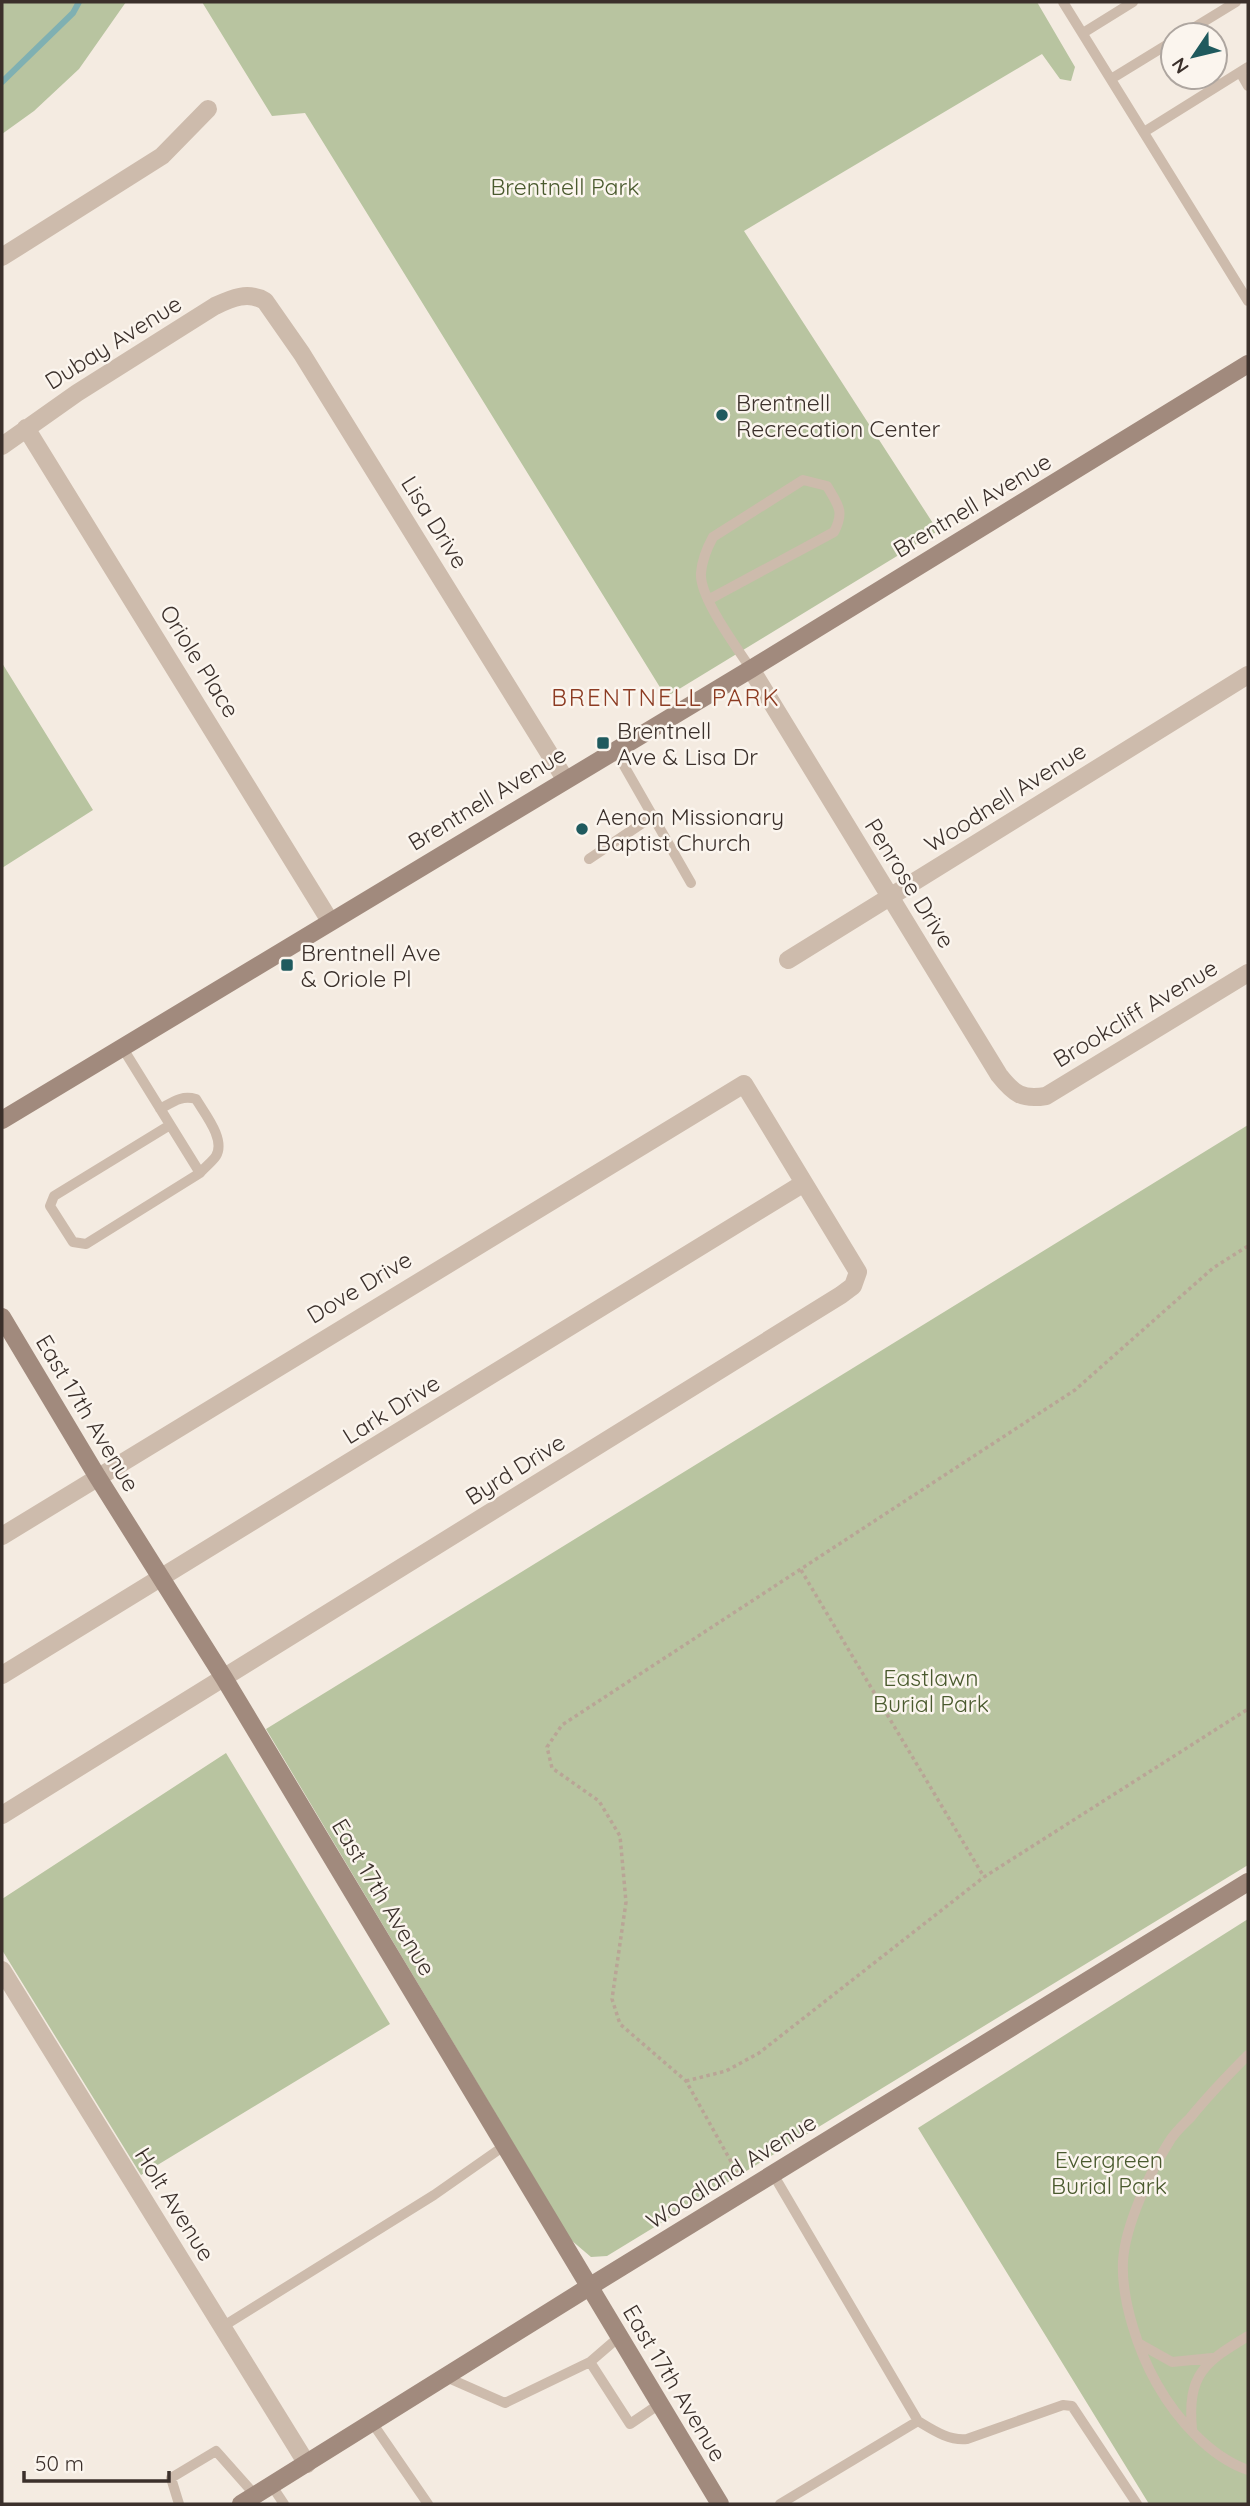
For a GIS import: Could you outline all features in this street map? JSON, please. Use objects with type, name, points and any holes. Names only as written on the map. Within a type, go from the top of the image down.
[{"type":"street","points":[[2,257],[162,156],[208,109]]},
{"type":"street","name":"Dubay Avenue","points":[[2,446],[215,306],[235,296],[257,296]]},
{"type":"street","name":"Lisa Drive","points":[[257,296],[265,301],[302,354],[565,779]]},
{"type":"street","name":"Brentnell Avenue","points":[[2,1120],[751,669],[1248,364]]},
{"type":"street","name":"Oriole Place","points":[[26,428],[330,921]]},
{"type":"street","name":"Penrose Drive","points":[[751,669],[1006,1083],[1012,1091],[1030,1099],[1046,1096]]},
{"type":"street","name":"Woodnell Avenue","points":[[788,960],[1248,675]]},
{"type":"street","name":"Brookcliff Avenue","points":[[1046,1096],[1248,973]]},
{"type":"street","name":"Byrd Drive","points":[[2,1815],[853,1286],[858,1272],[744,1084]]},
{"type":"street","name":"Dove Drive","points":[[2,1535],[744,1084]]},
{"type":"street","name":"Lark Drive","points":[[2,1675],[804,1183]]},
{"type":"street","name":"East 17th Avenue","points":[[2,1317],[96,1476],[224,1678],[720,2504]]},
{"type":"street","name":"Woodland Avenue","points":[[248,2500],[1248,1882]]},
{"type":"street","name":"Holt Avenue","points":[[2,1970],[307,2465]]},
{"type":"lane","points":[[1063,2],[1248,301]]},
{"type":"lane","points":[[1083,33],[1133,2]]},
{"type":"lane","points":[[1205,21],[1236,2]]},
{"type":"lane","points":[[1111,79],[1159,50]]},
{"type":"lane","points":[[1144,132],[1244,70],[1248,86]]},
{"type":"lane","points":[[708,600],[834,531],[841,519],[840,508],[827,486],[803,480],[713,537],[705,552],[700,575],[708,600],[751,669]]},
{"type":"lane","points":[[615,750],[691,883]]},
{"type":"lane","points":[[589,859],[653,816]]},
{"type":"lane","points":[[122,1047],[200,1173]]},
{"type":"lane","points":[[160,1109],[179,1098],[196,1099],[218,1137],[216,1156],[200,1173],[86,1244],[73,1242],[50,1206],[54,1196],[170,1125]]},
{"type":"lane","points":[[1248,2055],[1219,2083],[1170,2141],[1137,2204],[1123,2261],[1128,2309],[1151,2374],[1169,2406],[1192,2430],[1235,2465],[1248,2470]]},
{"type":"lane","points":[[222,2327],[434,2195],[505,2146]]},
{"type":"lane","points":[[773,2174],[918,2421],[947,2437],[959,2440],[1063,2405],[1072,2406],[1137,2504]]},
{"type":"lane","points":[[1192,2430],[1189,2403],[1196,2382],[1212,2358],[1248,2336]]},
{"type":"lane","points":[[446,2377],[505,2403],[590,2362],[619,2337]]},
{"type":"lane","points":[[1140,2344],[1172,2362],[1212,2358]]},
{"type":"lane","points":[[590,2362],[630,2424],[661,2403]]},
{"type":"lane","points":[[780,2504],[918,2421]]},
{"type":"lane","points":[[373,2424],[428,2504]]},
{"type":"lane","points":[[179,2504],[171,2478],[216,2451],[248,2500]]},
{"type":"lane","points":[[272,2486],[284,2504]]},
{"type":"path","points":[[747,2190],[686,2081],[620,2024],[612,1999],[626,1902],[621,1836],[599,1801],[552,1768],[547,1747],[562,1725],[1075,1390],[1213,1268],[1248,1246]]},
{"type":"path","points":[[801,1570],[984,1877]]},
{"type":"path","points":[[686,2081],[726,2071],[759,2053],[984,1877],[1248,1709]]},
{"type":"green space","points":[[2,2],[126,2],[79,69],[34,111],[2,134]]},
{"type":"green space","name":"Brentnell Park","points":[[202,2],[1037,2],[1075,67],[1071,81],[1060,79],[1042,54],[744,231],[938,531],[666,697],[305,113],[272,116]]},
{"type":"green space","points":[[2,663],[93,810],[2,868]]},
{"type":"green space","name":"Eastlawn Burial Park","points":[[1248,1125],[1248,1865],[607,2256],[591,2257],[571,2240],[266,1729]]},
{"type":"green space","points":[[226,1753],[390,2024],[141,2175],[2,1950],[2,1899]]},
{"type":"green space","name":"Evergreen Burial Park","points":[[1248,1919],[1248,2504],[1149,2504],[918,2128]]},
{"type":"waterway","points":[[2,82],[73,13],[79,2]]},
{"type":"place","name":"Brentnell Recrecation Center","points":[[722,415]]},
{"type":"place","name":"Brentnell Ave & Lisa Dr","points":[[603,743]]},
{"type":"place","name":"Aenon Missionary Baptist Church","points":[[582,829]]},
{"type":"place","name":"Brentnell Ave & Oriole Pl","points":[[287,965]]},
{"type":"district","name":"BRENTNELL PARK","points":[[666,697]]}]
